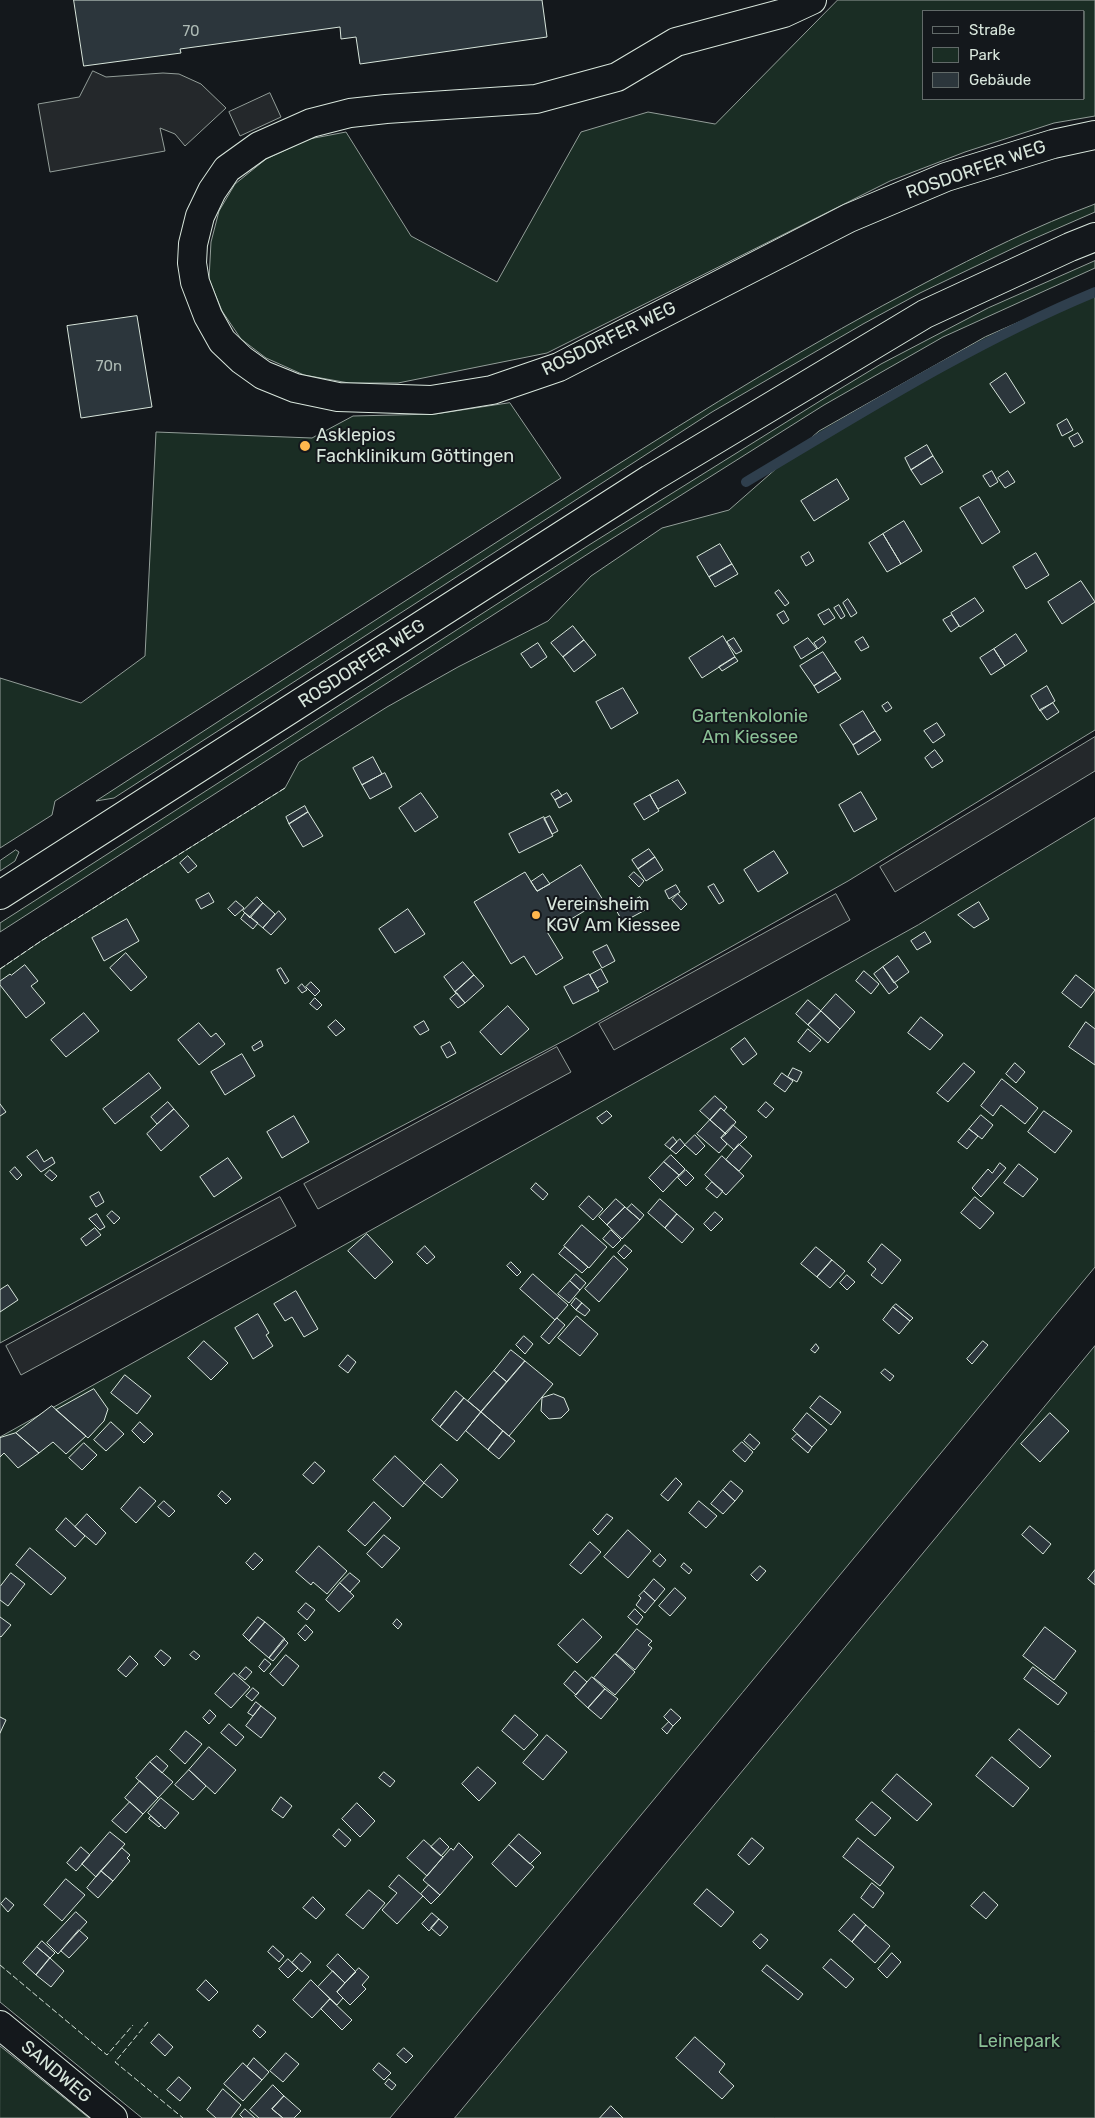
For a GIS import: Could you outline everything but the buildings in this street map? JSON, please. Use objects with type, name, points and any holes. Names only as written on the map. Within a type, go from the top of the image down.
[{"type":"street","name":"ROSDORFER WEG","points":[[812,0],[784,13],[676,42],[617,77],[536,99],[386,108],[350,113],[311,123],[259,146],[227,169],[212,192],[200,216],[193,244],[192,263],[195,282],[208,316],[222,341],[242,360],[264,375],[295,388],[338,397],[431,400],[492,390],[559,367],[842,222],[902,195],[964,171],[1053,144],[1095,135]]},
{"type":"street","name":"ROSDORFER WEG","points":[[0,895],[658,474],[926,314],[1070,247],[1095,238]]},
{"type":"street","name":"SANDWEG","points":[[0,2025],[113,2118]]},
{"type":"green space","points":[[838,0],[1095,0],[1095,116],[1054,123],[965,152],[890,181],[547,353],[398,383],[349,383],[304,375],[266,358],[241,339],[222,311],[209,279],[211,242],[219,211],[235,184],[266,159],[309,139],[346,132],[411,236],[497,282],[581,132],[648,112],[715,124]]},
{"type":"green space","points":[[1095,204],[1095,212],[1024,243],[920,293],[712,412],[114,798],[96,801],[598,477],[759,377],[883,305],[946,272],[1030,231]]},
{"type":"green space","points":[[1095,261],[1095,268],[943,337],[824,405],[594,550],[0,932],[0,923],[589,545],[820,401],[881,364],[988,308]]},
{"type":"green space","name":"Gartenkolonie Am Kiessee","points":[[1095,289],[1095,730],[848,881],[569,1038],[286,1187],[0,1343],[0,969],[41,941],[285,788],[299,762],[387,707],[458,667],[548,621],[591,576],[662,528],[729,510],[819,431],[985,337]]},
{"type":"green space","points":[[510,403],[561,478],[55,801],[52,815],[0,848],[0,678],[81,703],[145,656],[156,432],[312,438],[353,416],[435,414]]},
{"type":"green space","points":[[1095,818],[1095,1267],[390,2118],[142,2118],[0,2002],[0,1437],[918,925]]},
{"type":"green space","points":[[16,850],[19,852],[15,861],[0,871],[0,861]]},
{"type":"green space","name":"Leinepark","points":[[1095,1346],[1095,2118],[455,2118]]},
{"type":"green space","points":[[0,2046],[89,2118],[0,2118]]},
{"type":"shaded area","points":[[93,71],[106,77],[163,73],[179,74],[201,84],[226,108],[185,146],[175,134],[160,128],[165,151],[50,172],[38,104],[79,97]]},
{"type":"shaded area","points":[[270,93],[281,117],[240,136],[229,112]]},
{"type":"shaded area","points":[[1095,737],[1095,771],[895,892],[880,867]]},
{"type":"shaded area","points":[[836,894],[850,920],[614,1050],[599,1024]]},
{"type":"shaded area","points":[[557,1047],[571,1072],[318,1209],[304,1184]]},
{"type":"shaded area","points":[[280,1197],[296,1226],[21,1375],[6,1346]]},
{"type":"waterway","points":[[746,482],[874,405],[961,357],[1049,312],[1095,292]]},
{"type":"fence","points":[[0,969],[41,941],[285,788]]},
{"type":"fence","points":[[0,1965],[107,2055],[133,2025]]},
{"type":"fence","points":[[148,2022],[115,2062],[183,2118]]},
{"type":"place","name":"Asklepios Fachklinikum Göttingen","points":[[305,446]]},
{"type":"place","name":"Vereinsheim KGV Am Kiessee","points":[[536,915]]}]
